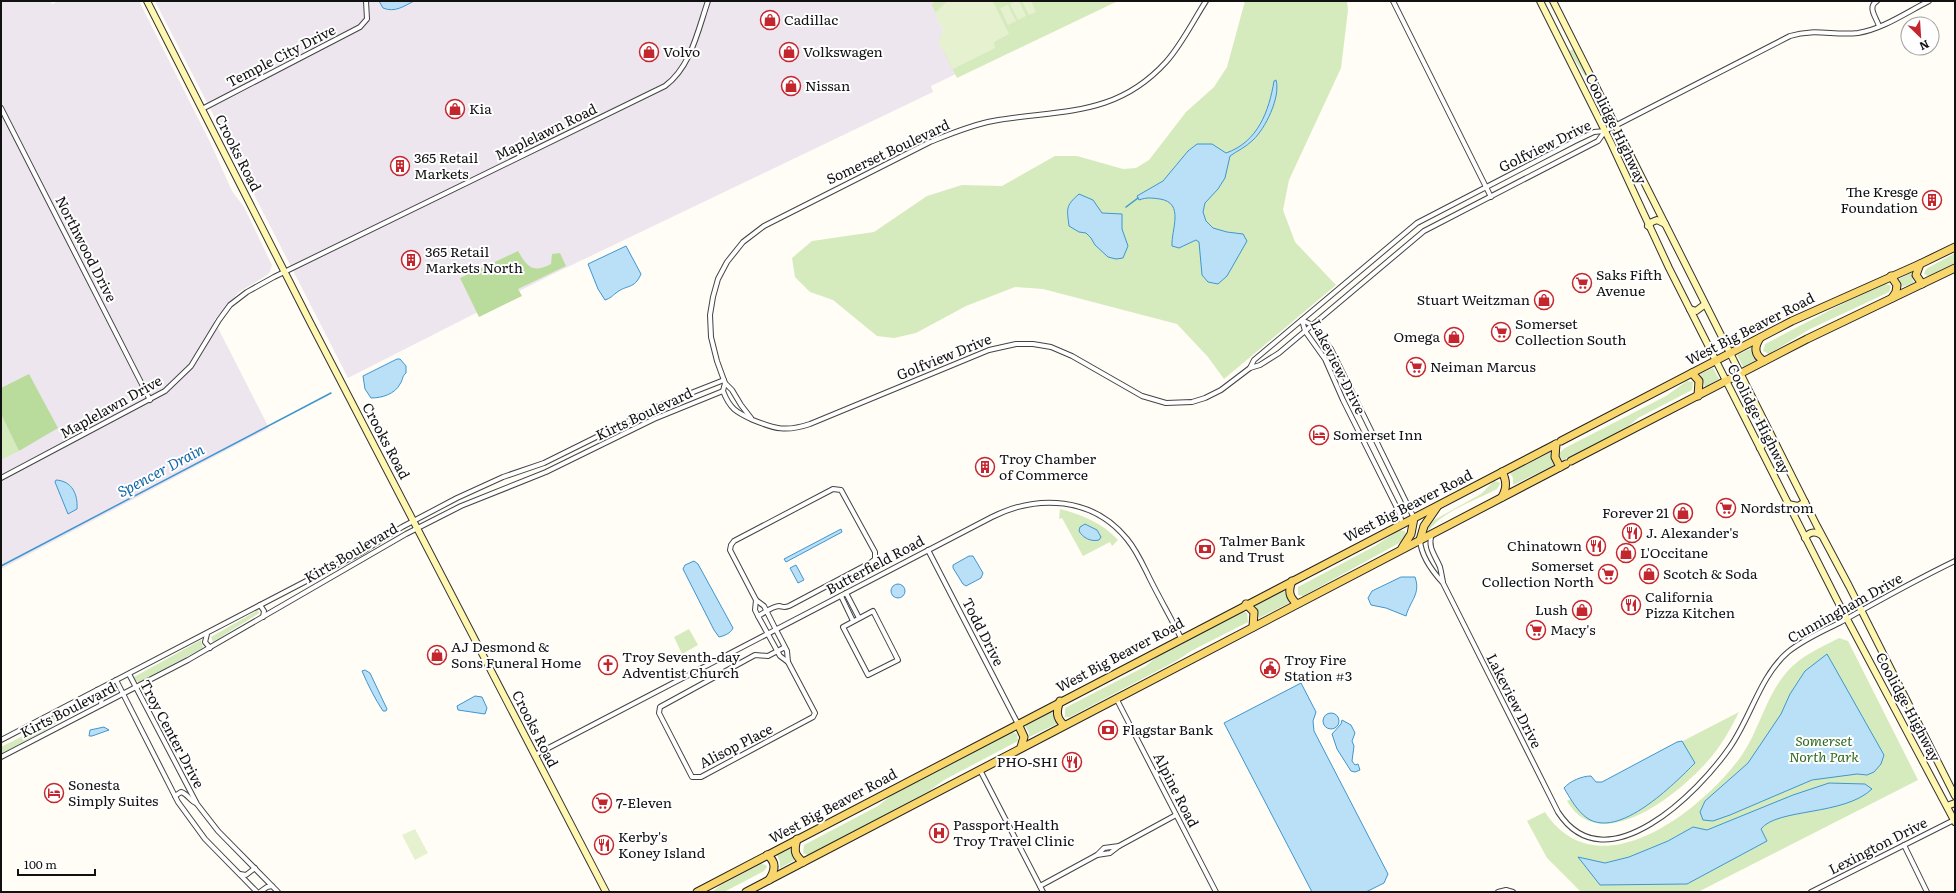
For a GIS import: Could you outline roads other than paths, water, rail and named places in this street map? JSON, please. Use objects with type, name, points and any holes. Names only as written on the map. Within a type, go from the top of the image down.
[{"type":"main road","name":"Crooks Road","points":[[147,1],[284,272],[606,892]]},
{"type":"main road","name":"Coolidge Highway","points":[[1540,1],[1605,131],[1648,226],[1805,538],[1954,821]]},
{"type":"main road","name":"Coolidge Highway","points":[[1553,1],[1729,354],[1955,796]]},
{"type":"main road","points":[[1561,42],[1566,46],[1573,42]]},
{"type":"main road","points":[[1648,226],[1657,220],[1665,224]]},
{"type":"main road","name":"West Big Beaver Road","points":[[697,892],[1246,604],[1760,338],[1817,309],[1955,247]]},
{"type":"main road","points":[[1920,264],[1916,275],[1922,284]]},
{"type":"main road","points":[[746,892],[1021,747],[1764,361],[1955,268]]},
{"type":"main road","points":[[1891,276],[1897,285],[1896,292],[1892,298]]},
{"type":"main road","points":[[1690,309],[1700,309],[1704,304]]},
{"type":"main road","points":[[1760,338],[1756,350],[1758,357],[1764,361]]},
{"type":"main road","points":[[1692,373],[1699,381],[1698,396]]},
{"type":"main road","points":[[1558,442],[1554,452],[1566,464]]},
{"type":"main road","points":[[1760,448],[1765,442],[1776,444]]},
{"type":"main road","points":[[1502,472],[1506,482],[1505,492],[1502,497]]},
{"type":"main road","points":[[1788,504],[1795,507],[1805,502]]},
{"type":"main road","points":[[1420,540],[1427,520],[1438,505]]},
{"type":"main road","points":[[1401,550],[1411,534],[1414,518]]},
{"type":"main road","points":[[1805,538],[1811,533],[1821,535]]},
{"type":"main road","points":[[1292,581],[1289,592],[1290,597],[1297,604]]},
{"type":"main road","points":[[1246,604],[1254,612],[1253,627]]},
{"type":"main road","points":[[1060,701],[1057,713],[1064,725]]},
{"type":"main road","points":[[1018,724],[1024,737],[1021,747]]},
{"type":"main road","points":[[1932,779],[1939,782],[1945,777]]},
{"type":"main road","points":[[1946,806],[1955,803]]},
{"type":"main road","points":[[797,840],[794,852],[803,862]]},
{"type":"main road","points":[[767,855],[773,860],[774,867],[769,880]]},
{"type":"street","name":"Temple City Drive","points":[[202,109],[364,25],[367,19],[366,1]]},
{"type":"street","name":"Maplelawn Road","points":[[284,272],[665,86],[677,75],[687,59],[708,1]]},
{"type":"street","name":"Somerset Boulevard","points":[[725,381],[717,362],[711,337],[710,315],[713,297],[718,279],[727,262],[738,248],[755,232],[772,221],[846,183],[930,142],[956,132],[993,121],[1082,110],[1121,97],[1137,87],[1166,62],[1178,47],[1206,1]]},
{"type":"street","points":[[1393,1],[1491,197]]},
{"type":"street","points":[[1877,1],[1872,4],[1871,9],[1879,26]]},
{"type":"street","points":[[1605,131],[1790,36],[1814,31],[1856,33],[1879,26],[1929,1]]},
{"type":"street","name":"Northwood Drive","points":[[1,108],[150,400]]},
{"type":"street","name":"Golfview Drive","points":[[1250,368],[1254,360],[1415,225],[1594,132],[1605,131]]},
{"type":"street","name":"Golfview Drive","points":[[723,391],[734,411],[773,428],[788,429],[803,426],[989,350],[1016,344],[1033,344],[1051,347],[1072,356],[1142,396],[1166,404],[1192,402],[1205,398],[1221,390],[1250,368],[1267,361],[1305,331],[1421,233],[1598,141],[1605,131]]},
{"type":"street","name":"Maplelawn Drive","points":[[1,478],[150,400],[172,386],[185,374],[230,305],[248,292],[284,272]]},
{"type":"street","name":"Lakeview Drive","points":[[1302,320],[1312,325],[1333,354],[1349,390],[1414,518]]},
{"type":"street","name":"Lakeview Drive","points":[[1302,320],[1305,331],[1324,359],[1343,400],[1400,512],[1402,523]]},
{"type":"street","points":[[723,391],[725,381]]},
{"type":"street","name":"Golfview Drive","points":[[725,381],[752,419]]},
{"type":"street","name":"Kirts Boulevard","points":[[1,740],[362,552],[413,521],[503,477],[544,463],[664,404],[725,381]]},
{"type":"street","name":"Kirts Boulevard","points":[[1,757],[210,648],[417,528],[476,499],[546,472],[654,419],[723,391]]},
{"type":"street","points":[[833,489],[841,490],[875,552],[875,558],[870,563],[785,608],[779,606],[758,616],[755,610],[756,600],[730,550],[731,544],[833,489]]},
{"type":"street","name":"Butterfield Road","points":[[535,755],[1003,511],[1021,505],[1048,502],[1080,507],[1104,518],[1127,539],[1136,552],[1181,638]]},
{"type":"street","name":"Lakeview Drive","points":[[1432,534],[1429,541],[1430,547],[1440,567],[1443,583]]},
{"type":"street","name":"Lakeview Drive","points":[[1420,540],[1422,551],[1429,565],[1443,583],[1554,806],[1569,826]]},
{"type":"street","name":"Todd Drive","points":[[928,550],[1018,724]]},
{"type":"street","name":"Cunningham Drive","points":[[1569,826],[1581,834],[1594,839],[1618,839],[1633,833],[1672,809],[1698,786],[1730,747],[1746,722],[1770,674],[1778,663],[1798,645],[1955,560]]},
{"type":"street","points":[[846,593],[859,618]]},
{"type":"street","points":[[840,596],[854,621]]},
{"type":"street","name":"Alisop Place","points":[[756,600],[766,611],[785,647],[788,662],[815,713],[811,720],[701,777],[692,777],[659,713],[660,707],[755,655],[768,656],[785,647]]},
{"type":"street","points":[[260,606],[263,609],[263,617]]},
{"type":"street","points":[[873,611],[898,660],[868,675],[843,627],[854,621],[873,611]]},
{"type":"street","name":"Alisop Place","points":[[758,616],[780,656],[788,662]]},
{"type":"street","points":[[208,632],[204,639],[210,648]]},
{"type":"street","name":"Troy Center Drive","points":[[129,674],[197,804],[218,831],[278,892]]},
{"type":"street","name":"Troy Center Drive","points":[[116,680],[175,796],[205,839],[257,892]]},
{"type":"street","points":[[97,690],[102,695],[101,705]]},
{"type":"street","name":"Alpine Road","points":[[1116,698],[1216,892]]},
{"type":"street","points":[[980,769],[1043,892]]},
{"type":"street","name":"Troy Center Drive","points":[[175,796],[181,792],[185,793],[192,802],[197,804]]},
{"type":"street","points":[[1097,855],[1107,854],[1176,815]]},
{"type":"street","name":"Lexington Drive","points":[[1811,892],[1954,821]]},
{"type":"street","points":[[1904,845],[1927,892]]},
{"type":"street","points":[[1040,886],[1097,855],[1104,848],[1119,846]]},
{"type":"street","points":[[239,874],[246,875],[255,868]]},
{"type":"street","points":[[260,892],[267,886],[272,886]]},
{"type":"street","points":[[1498,892],[1506,890],[1513,892]]},
{"type":"water","points":[[379,1],[414,1],[392,10],[383,8]]},
{"type":"water","points":[[1276,80],[1276,95],[1267,121],[1253,140],[1230,156],[1225,178],[1218,189],[1205,203],[1203,212],[1206,221],[1213,228],[1243,234],[1247,241],[1227,276],[1218,284],[1208,282],[1202,275],[1199,242],[1196,240],[1179,248],[1172,246],[1175,211],[1172,206],[1168,202],[1160,199],[1147,198],[1139,200],[1137,196],[1163,181],[1188,151],[1197,144],[1212,144],[1226,153],[1237,148],[1246,141],[1254,133],[1265,114],[1274,81]]},
{"type":"water","points":[[1079,194],[1093,200],[1102,213],[1122,214],[1122,229],[1128,246],[1123,258],[1116,259],[1108,257],[1095,245],[1086,233],[1079,232],[1069,226],[1068,208],[1071,202]]},
{"type":"water","points":[[626,246],[641,274],[633,285],[620,290],[605,300],[598,289],[588,264]]},
{"type":"water","points":[[397,359],[400,359],[406,366],[406,373],[401,383],[392,393],[388,395],[371,398],[365,389],[363,376]]},
{"type":"water","points":[[56,480],[66,483],[75,493],[77,509],[68,514],[55,482]]},
{"type":"water","points":[[1085,524],[1097,530],[1101,537],[1099,540],[1090,540],[1079,531],[1080,527]]},
{"type":"water","points":[[841,529],[842,532],[786,562],[784,559]]},
{"type":"water","points":[[969,556],[973,556],[983,573],[981,578],[966,586],[963,584],[953,568],[953,565]]},
{"type":"water","points":[[694,561],[698,564],[733,628],[729,633],[723,636],[719,637],[714,630],[683,569],[685,565]]},
{"type":"water","points":[[796,565],[804,580],[798,583],[790,568]]},
{"type":"water","points":[[1401,577],[1415,577],[1417,588],[1406,616],[1386,608],[1371,605],[1368,598],[1372,591]]},
{"type":"water","points":[[898,584],[903,586],[905,591],[903,596],[898,598],[893,596],[891,591],[893,586]]},
{"type":"water","points":[[1827,654],[1884,755],[1881,764],[1874,772],[1867,775],[1857,774],[1812,780],[1730,815],[1713,821],[1703,820],[1700,812],[1705,801],[1748,763],[1781,714],[1790,694],[1805,671]]},
{"type":"water","points":[[365,670],[370,673],[387,709],[386,711],[383,711],[377,702],[362,671]]},
{"type":"water","points":[[1301,683],[1316,712],[1313,721],[1314,731],[1388,874],[1384,883],[1366,892],[1312,892],[1224,723]]},
{"type":"water","points":[[475,696],[482,697],[487,708],[485,714],[458,710],[457,706]]},
{"type":"water","points":[[1331,713],[1337,715],[1339,721],[1337,727],[1331,729],[1325,727],[1323,721],[1325,715]]},
{"type":"water","points":[[1342,720],[1351,725],[1355,733],[1352,741],[1354,746],[1352,761],[1355,765],[1358,764],[1360,770],[1355,772],[1351,771],[1337,749],[1332,734],[1341,724]]},
{"type":"water","points":[[104,727],[109,730],[89,736],[90,730]]},
{"type":"water","points":[[1682,741],[1695,763],[1674,784],[1645,807],[1630,816],[1614,822],[1600,823],[1587,818],[1577,808],[1564,788],[1573,781],[1588,776],[1591,776],[1596,782],[1602,782],[1677,742]]},
{"type":"water","points":[[1829,783],[1865,784],[1872,789],[1860,798],[1845,804],[1796,814],[1769,822],[1761,829],[1767,841],[1687,884],[1600,885],[1578,857],[1605,863],[1629,857],[1668,841],[1693,827],[1707,830],[1793,795]]},
{"type":"waterway","points":[[1126,207],[1138,198]]},
{"type":"waterway","name":"Spencer Drain","points":[[1,566],[331,393]]},
{"type":"place","name":"Cadillac","points":[[770,20]]},
{"type":"place","name":"Volvo","points":[[649,52]]},
{"type":"place","name":"Volkswagen","points":[[789,52]]},
{"type":"place","name":"Nissan","points":[[791,86]]},
{"type":"place","name":"Kia","points":[[455,109]]},
{"type":"place","name":"365 Retail Markets","points":[[400,166]]},
{"type":"place","name":"The Kresge Foundation","points":[[1932,200]]},
{"type":"place","name":"365 Retail Markets North","points":[[411,260]]},
{"type":"place","name":"Saks Fifth Avenue","points":[[1582,283]]},
{"type":"place","name":"Stuart Weitzman","points":[[1544,300]]},
{"type":"place","name":"Somerset Collection South","points":[[1501,332]]},
{"type":"place","name":"Omega","points":[[1454,337]]},
{"type":"place","name":"Neiman Marcus","points":[[1416,367]]},
{"type":"place","name":"Somerset Inn","points":[[1319,435]]},
{"type":"place","name":"Troy Chamber of Commerce","points":[[985,467]]},
{"type":"place","name":"Nordstrom","points":[[1726,508]]},
{"type":"place","name":"Forever 21","points":[[1683,513]]},
{"type":"place","name":"J. Alexander's","points":[[1632,533]]},
{"type":"place","name":"Chinatown","points":[[1596,546]]},
{"type":"place","name":"Talmer Bank and Trust","points":[[1205,549]]},
{"type":"place","name":"L'Occitane","points":[[1626,553]]},
{"type":"place","name":"Somerset Collection North","points":[[1608,574]]},
{"type":"place","name":"Scotch & Soda","points":[[1649,574]]},
{"type":"place","name":"California Pizza Kitchen","points":[[1631,605]]},
{"type":"place","name":"Lush","points":[[1582,610]]},
{"type":"place","name":"Macy's","points":[[1536,630]]},
{"type":"place","name":"AJ Desmond & Sons Funeral Home","points":[[437,655]]},
{"type":"place","name":"Troy Seventh-day Adventist Church","points":[[608,665]]},
{"type":"place","name":"Troy Fire Station #3","points":[[1270,668]]},
{"type":"place","name":"Flagstar Bank","points":[[1108,730]]},
{"type":"place","name":"PHO-SHI","points":[[1072,762]]},
{"type":"place","name":"Sonesta Simply Suites","points":[[54,793]]},
{"type":"place","name":"7-Eleven","points":[[602,803]]},
{"type":"place","name":"Passport Health Troy Travel Clinic","points":[[939,833]]},
{"type":"place","name":"Kerby's Koney Island","points":[[604,845]]},
{"type":"park label","name":"Somerset North Park","points":[[1824,750]]}]
